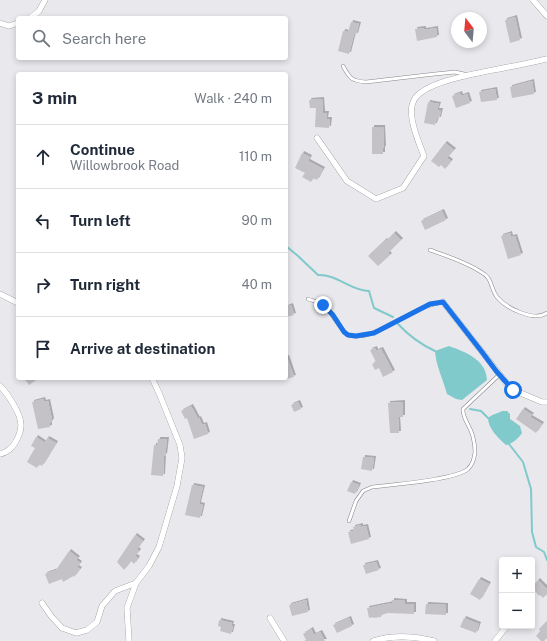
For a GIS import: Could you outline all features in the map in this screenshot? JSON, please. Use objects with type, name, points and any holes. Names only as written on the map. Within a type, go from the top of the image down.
[{"type":"street","points":[[33,16],[40,11],[45,0]]},
{"type":"street","points":[[533,0],[547,16]]},
{"type":"street","points":[[0,23],[9,26],[16,24]]},
{"type":"street","points":[[317,138],[347,181],[376,199],[403,188],[424,156],[412,124],[412,107],[414,100],[427,88],[466,75],[547,59]]},
{"type":"street","points":[[0,294],[16,303]]},
{"type":"street","points":[[443,302],[499,375],[513,390],[542,402],[547,402]]},
{"type":"street","points":[[129,641],[127,608],[136,583],[149,566],[159,547],[178,486],[182,458],[180,445],[153,380]]},
{"type":"street","points":[[0,386],[19,416],[21,425],[18,438],[13,447],[0,454]]},
{"type":"street","points":[[42,603],[62,628],[76,633],[87,630],[97,622],[102,606],[115,591],[136,583]]},
{"type":"street","points":[[270,618],[284,641]]},
{"type":"street","points":[[494,641],[504,629]]},
{"type":"street","points":[[373,641],[392,637],[409,637],[434,641]]},
{"type":"lane","points":[[343,66],[352,80],[361,82],[455,72],[466,75]]},
{"type":"lane","points":[[430,250],[481,271],[488,277],[498,298],[523,314],[540,316],[547,313]]},
{"type":"lane","points":[[308,299],[323,305],[333,315],[344,332],[348,335],[356,336],[374,333],[430,304],[443,302]]},
{"type":"lane","points":[[349,521],[356,501],[363,491],[372,487],[434,479],[455,475],[467,470],[473,463],[475,452],[473,436],[462,413],[463,409],[499,375]]},
{"type":"water","points":[[449,346],[474,357],[486,373],[487,380],[462,400],[456,399],[447,394],[437,362],[435,351]]},
{"type":"water","points":[[502,411],[507,411],[510,414],[510,419],[520,426],[522,433],[511,443],[506,445],[497,436],[488,422],[488,418]]},
{"type":"building","points":[[515,17],[520,40],[510,43],[505,20]]},
{"type":"building","points":[[351,22],[359,24],[356,35],[354,34],[349,54],[338,51],[343,31],[348,32]]},
{"type":"building","points":[[424,28],[424,30],[436,28],[437,37],[417,41],[415,29]]},
{"type":"building","points":[[532,81],[534,94],[512,98],[510,87]]},
{"type":"building","points":[[495,89],[497,100],[481,102],[479,92]]},
{"type":"building","points":[[460,93],[461,96],[467,94],[470,103],[456,108],[452,96]]},
{"type":"building","points":[[322,99],[323,113],[327,113],[326,119],[330,119],[329,128],[315,127],[316,108],[310,108],[309,100]]},
{"type":"building","points":[[428,102],[439,104],[437,110],[441,110],[439,119],[437,118],[435,125],[424,123]]},
{"type":"building","points":[[372,127],[383,127],[383,154],[372,154]]},
{"type":"building","points":[[445,143],[454,150],[447,158],[451,161],[445,169],[441,165],[439,167],[431,161]]},
{"type":"building","points":[[302,153],[310,157],[308,161],[323,169],[317,180],[313,178],[311,182],[302,177],[305,173],[295,168]]},
{"type":"building","points":[[442,211],[446,220],[425,230],[421,221]]},
{"type":"building","points":[[394,233],[401,240],[388,253],[390,255],[378,266],[368,256]]},
{"type":"building","points":[[510,233],[511,237],[515,236],[521,255],[508,259],[501,236]]},
{"type":"building","points":[[291,305],[294,315],[288,316],[288,306]]},
{"type":"building","points":[[375,348],[376,351],[381,349],[393,372],[383,377],[379,368],[375,370],[372,364],[376,362],[370,350]]},
{"type":"building","points":[[288,360],[294,377],[288,378]]},
{"type":"building","points":[[25,380],[36,380],[29,385]]},
{"type":"building","points":[[43,399],[44,402],[48,401],[52,420],[50,427],[38,429],[32,402]]},
{"type":"building","points":[[298,402],[301,409],[294,412],[291,405]]},
{"type":"building","points":[[403,402],[403,417],[398,417],[399,433],[390,433],[388,403]]},
{"type":"building","points":[[191,406],[202,425],[205,424],[208,434],[194,439],[187,418],[185,419],[181,411]]},
{"type":"building","points":[[523,409],[532,415],[530,417],[542,424],[536,433],[516,419]]},
{"type":"building","points":[[36,437],[45,443],[47,438],[56,443],[42,466],[39,464],[37,468],[27,462],[35,448],[31,446]]},
{"type":"building","points":[[158,439],[167,439],[165,456],[164,455],[163,476],[151,475],[154,445],[157,445]]},
{"type":"building","points":[[363,457],[374,458],[372,471],[361,469]]},
{"type":"building","points":[[351,482],[359,485],[355,494],[347,491]]},
{"type":"building","points":[[192,485],[203,487],[199,504],[203,505],[200,518],[185,515]]},
{"type":"building","points":[[361,525],[361,527],[366,526],[369,539],[351,544],[348,532],[354,531],[353,527]]},
{"type":"building","points":[[135,535],[143,541],[137,549],[139,551],[135,556],[138,558],[134,564],[131,561],[124,570],[117,562]]},
{"type":"building","points":[[69,551],[78,558],[76,560],[80,563],[77,567],[80,569],[74,577],[73,576],[63,582],[62,579],[49,584],[45,574],[56,570]]},
{"type":"building","points":[[376,562],[379,570],[366,574],[363,565]]},
{"type":"building","points":[[479,579],[489,584],[480,600],[470,594]]},
{"type":"building","points":[[538,580],[547,589],[547,594],[543,598],[535,591],[535,584]]},
{"type":"building","points":[[306,600],[308,612],[292,616],[289,605]]},
{"type":"building","points":[[392,600],[405,601],[405,604],[414,604],[414,614],[388,613],[381,615],[381,617],[369,618],[367,608],[392,603]]},
{"type":"building","points":[[426,604],[446,605],[446,615],[425,614]]},
{"type":"building","points":[[349,618],[352,626],[337,633],[333,625]]},
{"type":"building","points":[[464,618],[479,624],[476,633],[460,627]]},
{"type":"building","points":[[219,620],[232,623],[231,626],[233,626],[231,634],[220,631],[221,627],[218,626]]},
{"type":"building","points":[[547,621],[547,638],[544,641],[541,641],[536,636],[540,631],[539,629]]},
{"type":"building","points":[[311,629],[314,635],[320,632],[325,641],[304,641],[306,640],[303,634]]},
{"type":"waterway","points":[[288,248],[318,275],[325,275],[356,288],[369,291],[374,308],[393,317]]},
{"type":"waterway","points":[[398,324],[424,346],[435,351]]},
{"type":"waterway","points":[[470,409],[481,411],[488,418]]},
{"type":"waterway","points":[[509,444],[523,462],[531,489],[532,532],[536,547],[544,552],[547,560]]},
{"type":"route","points":[[323,305],[333,315],[344,332],[348,335],[356,336],[374,333],[430,304],[443,302],[497,372],[513,390]]}]
